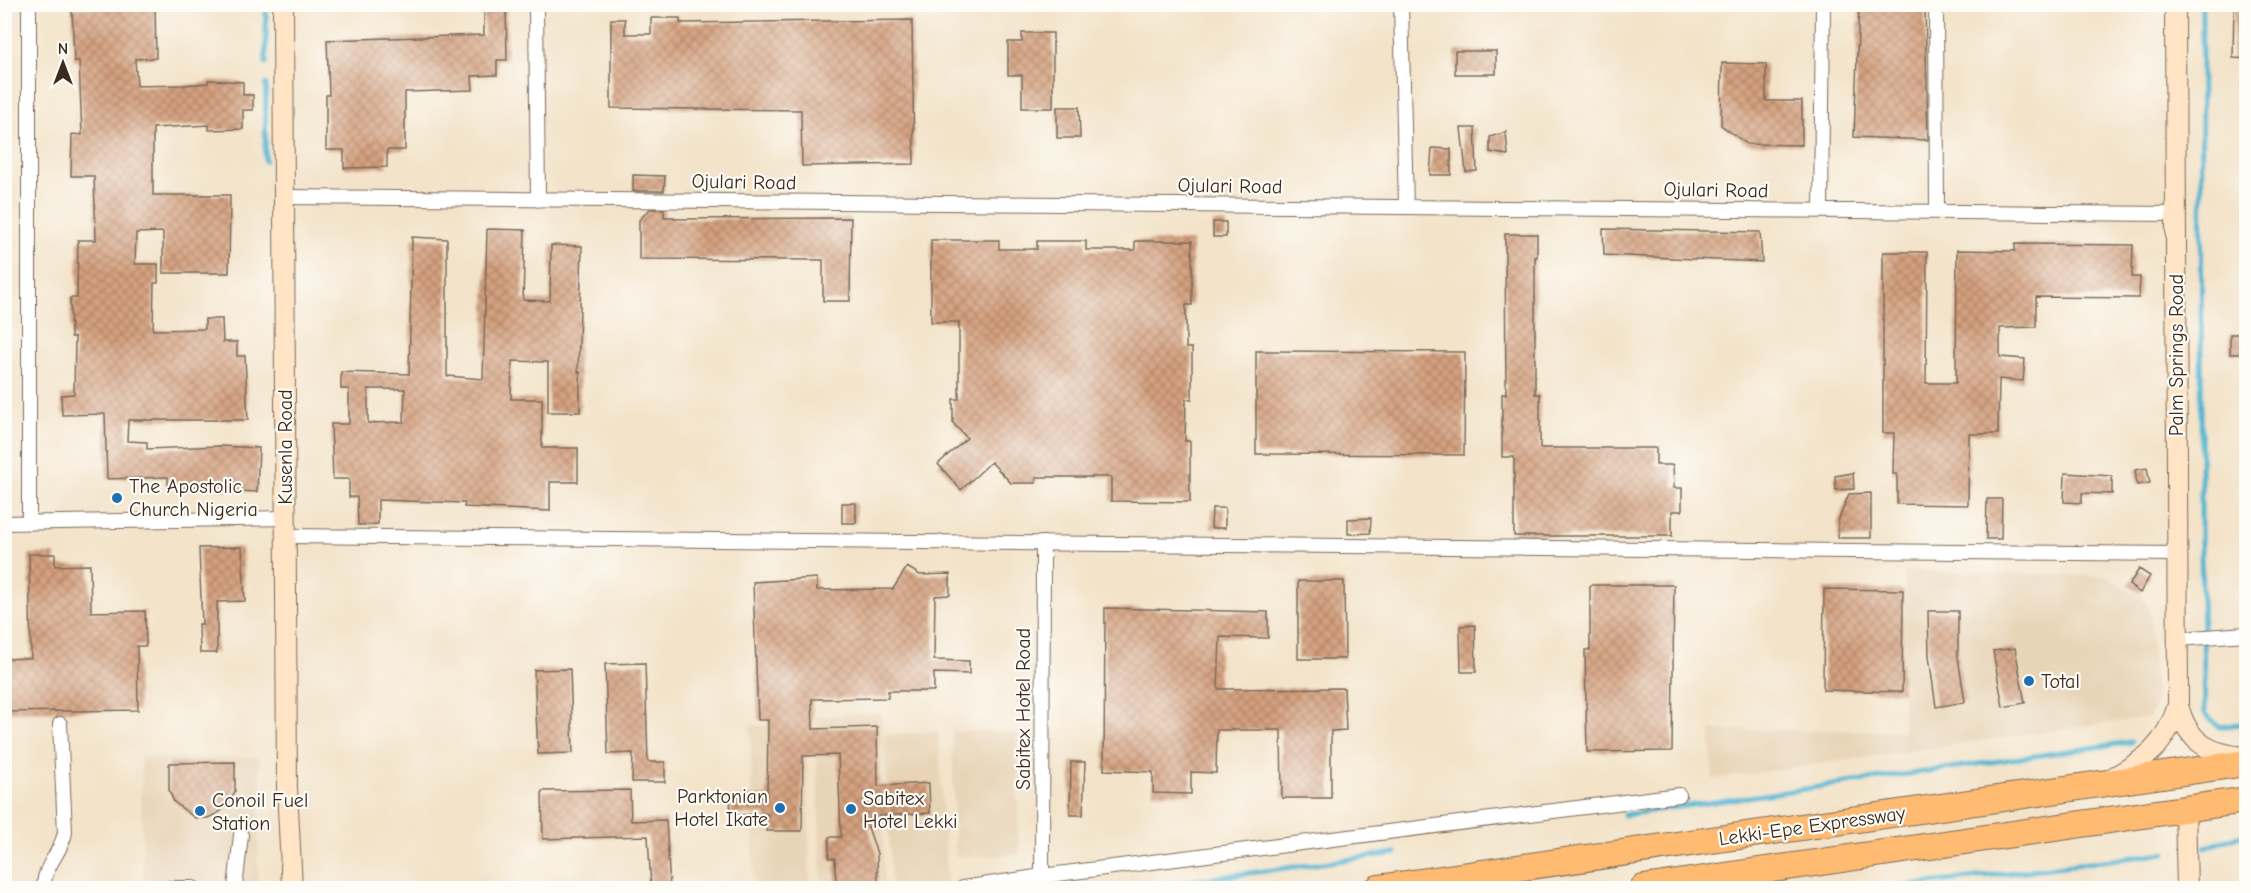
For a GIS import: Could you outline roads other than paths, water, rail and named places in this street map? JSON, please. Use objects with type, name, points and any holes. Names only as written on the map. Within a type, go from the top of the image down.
[{"type":"highway","name":"Lekki-Epe Expressway","points":[[1378,888],[2247,763]]},
{"type":"highway","name":"Lekki-Epe Expressway","points":[[1656,887],[2247,800]]},
{"type":"street","points":[[29,4],[29,523]]},
{"type":"street","name":"Kusenla Road","points":[[283,4],[287,788],[292,888]]},
{"type":"street","points":[[536,4],[538,200]]},
{"type":"street","points":[[1401,4],[1406,207]]},
{"type":"street","points":[[1821,211],[1823,4]]},
{"type":"street","points":[[1935,4],[1937,212]]},
{"type":"street","name":"Palm Springs Road","points":[[2102,785],[2143,761],[2161,744],[2170,728],[2178,705],[2184,639],[2177,554],[2175,4]]},
{"type":"street","name":"Ojulari Road","points":[[284,197],[2176,214]]},
{"type":"street","points":[[4,523],[1043,543],[2177,554]]},
{"type":"street","name":"Sabitex Hotel Road","points":[[1042,876],[1043,543]]},
{"type":"street","points":[[2184,639],[2247,634]]},
{"type":"street","name":"Palm Springs Road","points":[[2178,705],[2183,723],[2193,738],[2208,748],[2247,758]]},
{"type":"street","points":[[44,888],[45,871],[64,841],[65,832],[60,724]]},
{"type":"street","points":[[963,888],[1679,795]]},
{"type":"street","points":[[2185,809],[2187,888]]},
{"type":"street","points":[[234,888],[241,835]]},
{"type":"street","points":[[170,888],[193,888]]},
{"type":"waterway","points":[[266,4],[266,63]]},
{"type":"waterway","points":[[2202,4],[2201,551],[2205,713],[2219,727],[2246,723]]},
{"type":"waterway","points":[[265,161],[266,84]]},
{"type":"waterway","points":[[1624,815],[2131,742]]},
{"type":"waterway","points":[[2205,848],[2246,833]]},
{"type":"waterway","points":[[1140,888],[1396,853]]},
{"type":"waterway","points":[[1892,888],[2165,853]]},
{"type":"place","name":"The Apostolic Church Nigeria","points":[[117,498]]},
{"type":"place","name":"Total","points":[[2029,681]]},
{"type":"place","name":"Parktonian Hotel Ikate","points":[[780,808]]},
{"type":"place","name":"Sabitex Hotel Lekki","points":[[851,809]]},
{"type":"place","name":"Conoil Fuel Station","points":[[200,811]]}]
